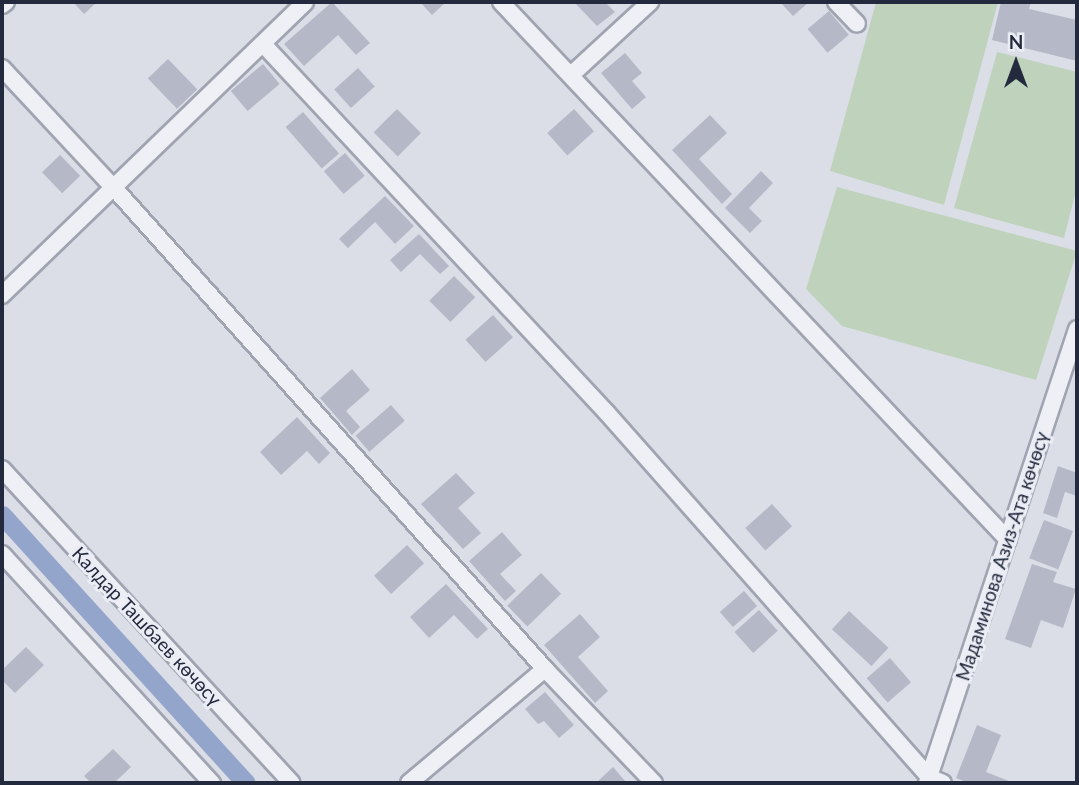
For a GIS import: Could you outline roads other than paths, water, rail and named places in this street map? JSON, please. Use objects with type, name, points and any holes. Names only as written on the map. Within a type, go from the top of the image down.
[{"type":"street","points":[[2,5],[6,2]]},
{"type":"street","points":[[2,295],[305,2]]},
{"type":"street","points":[[501,2],[1008,540]]},
{"type":"street","points":[[570,75],[650,2]]},
{"type":"street","points":[[836,2],[857,24]]},
{"type":"street","points":[[263,44],[607,413],[933,781]]},
{"type":"street","points":[[2,68],[114,188],[545,669],[654,783]]},
{"type":"street","name":"Мадаминова Азиз-Ата көчөсү","points":[[933,781],[1077,329]]},
{"type":"street","name":"Калдар Ташбаев көчөсү","points":[[2,468],[292,783]]},
{"type":"street","points":[[2,554],[212,783]]},
{"type":"street","points":[[409,783],[545,669]]},
{"type":"waterway","points":[[2,515],[246,783]]}]
